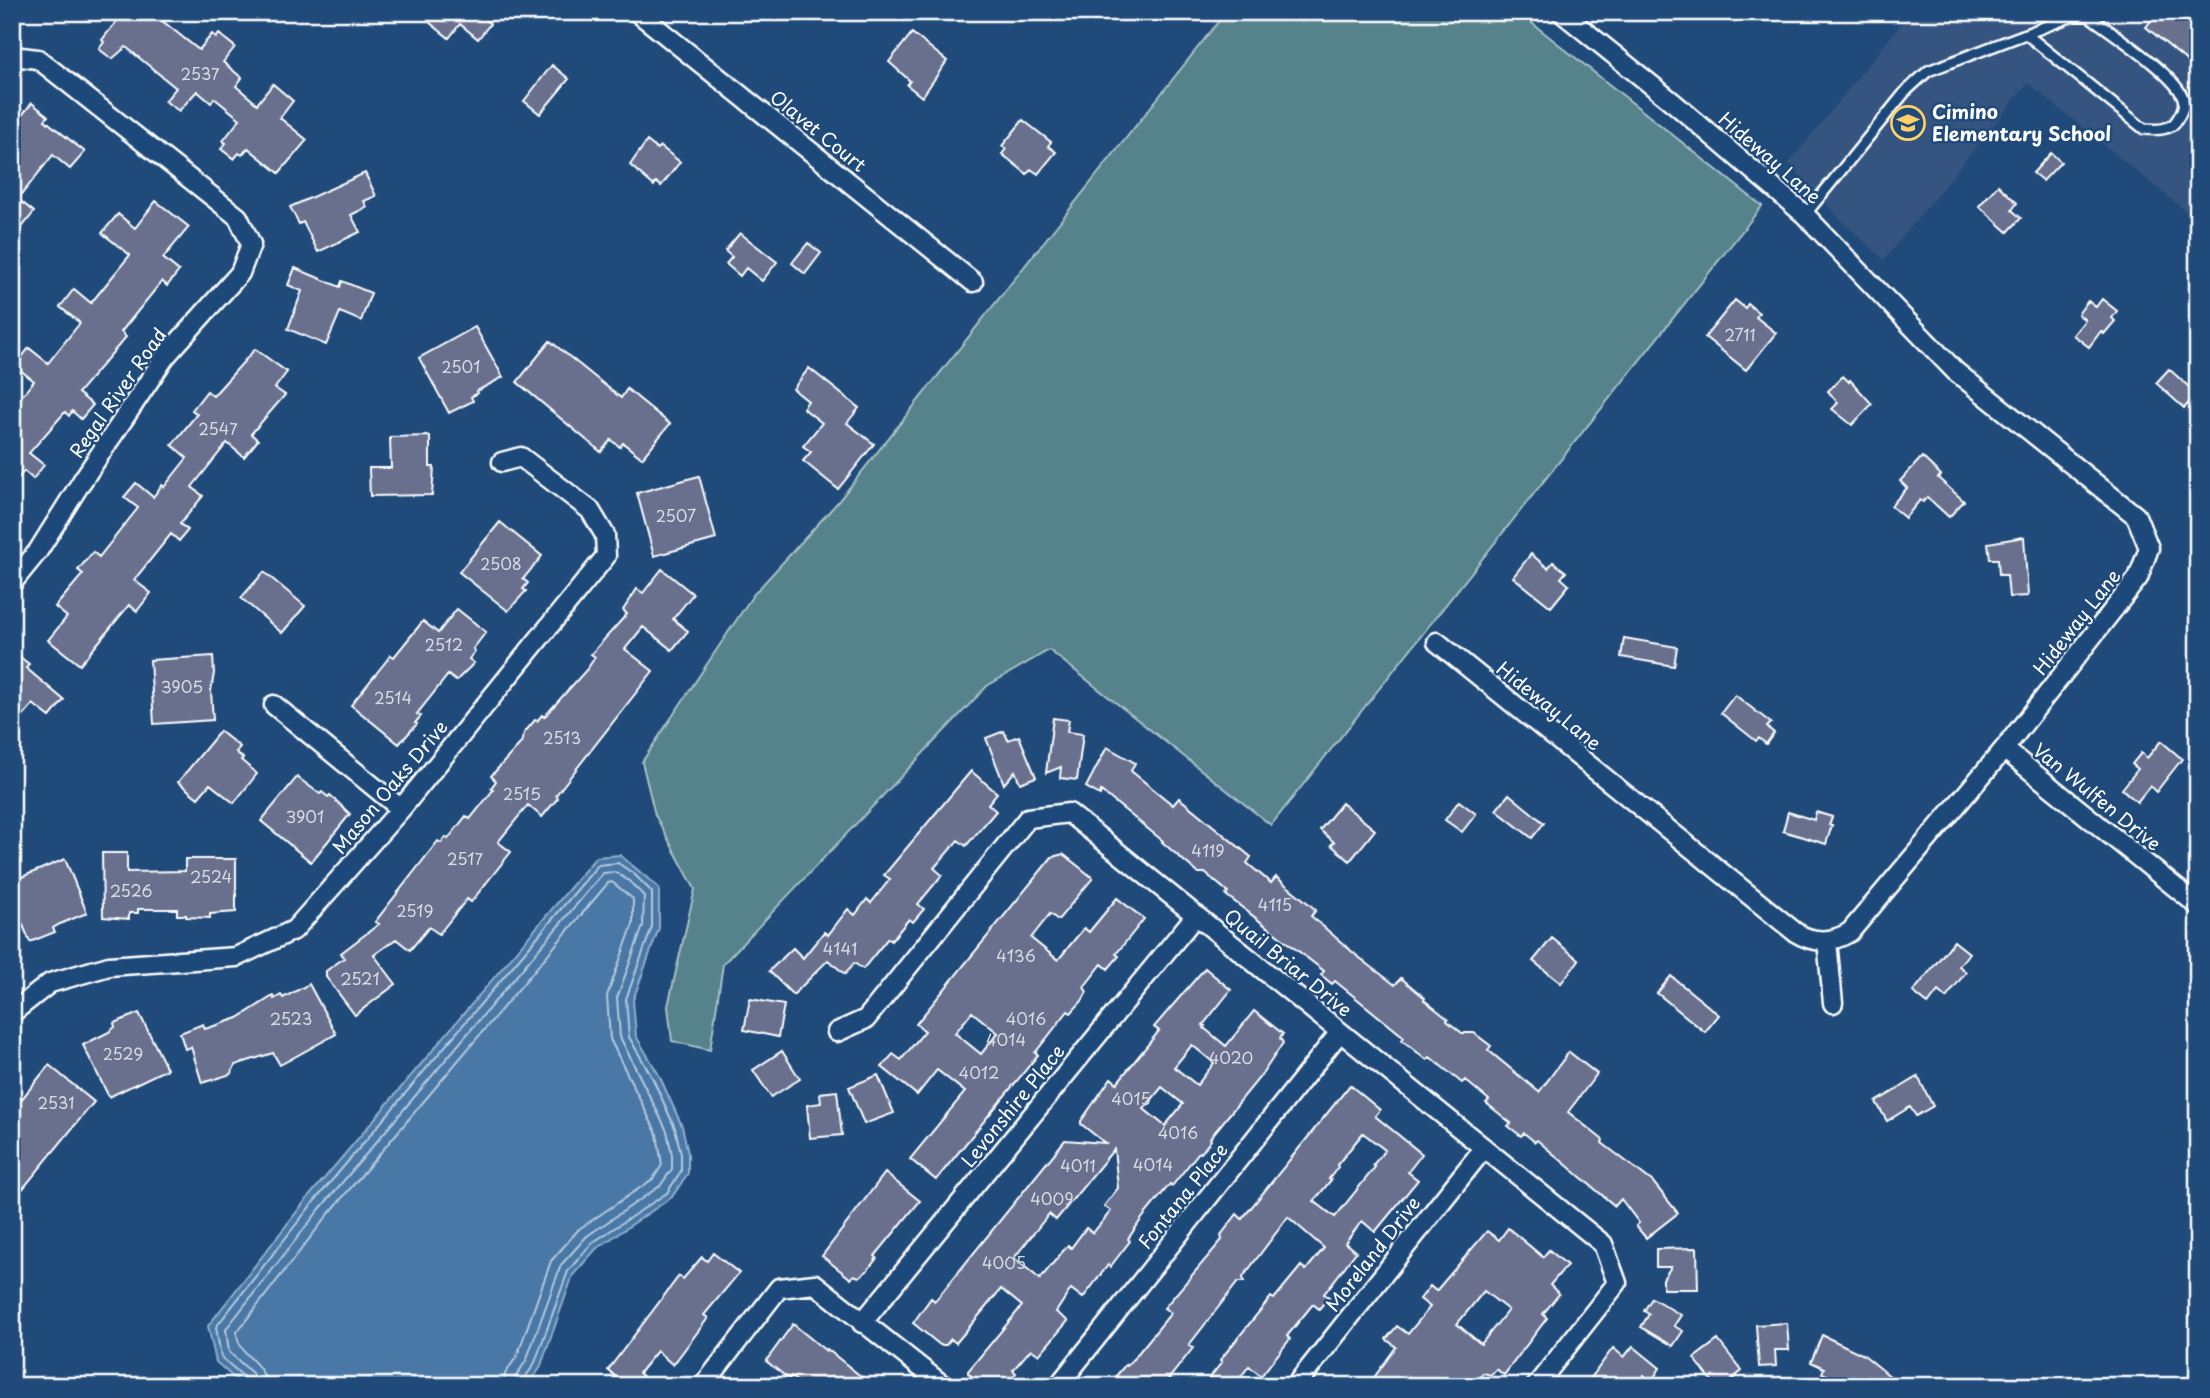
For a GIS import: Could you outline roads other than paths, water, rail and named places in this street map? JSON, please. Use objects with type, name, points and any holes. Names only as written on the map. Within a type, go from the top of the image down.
[{"type":"street","name":"Olavet Court","points":[[637,12],[973,282]]},
{"type":"street","name":"Hideway Lane","points":[[1437,642],[1795,932],[1804,937],[1827,941],[1850,932],[2004,749],[2138,578],[2149,548],[2136,516],[1955,371],[1805,215],[1569,15]]},
{"type":"street","name":"Regal River Road","points":[[12,56],[38,59],[238,217],[251,244],[240,272],[165,357],[38,551],[12,583]]},
{"type":"street","name":"Mason Oaks Drive","points":[[12,1013],[50,983],[108,966],[236,957],[294,930],[401,809],[606,556],[605,535],[590,510],[521,457],[502,462]]},
{"type":"street","points":[[274,705],[401,809]]},
{"type":"street","name":"Van Wulfen Drive","points":[[2004,749],[2196,904]]},
{"type":"street","name":"Quail Briar Drive","points":[[837,1032],[866,1019],[1028,818],[1069,813],[1602,1244],[1617,1283],[1535,1386]]},
{"type":"street","name":"Levonshire Place","points":[[863,1323],[1196,915]]},
{"type":"street","points":[[1827,941],[1833,1003]]},
{"type":"street","name":"Fontana Place","points":[[1058,1386],[1340,1032]]},
{"type":"street","name":"Moreland Drive","points":[[1295,1386],[1484,1148]]},
{"type":"street","points":[[703,1386],[779,1288],[815,1284],[944,1386]]},
{"type":"lane","points":[[1805,215],[1905,92],[1928,71],[2073,16],[2089,16],[2172,80],[2183,98],[2183,109],[2176,123],[2160,130],[2144,129],[2026,34]]},
{"type":"water","points":[[620,855],[659,888],[659,928],[633,1000],[636,1036],[659,1075],[682,1126],[688,1153],[688,1173],[672,1197],[596,1249],[573,1275],[540,1368],[528,1386],[243,1386],[216,1362],[208,1326],[306,1200],[596,857]]},
{"type":"place","name":"Cimino Elementary School","points":[[1908,123]]}]
